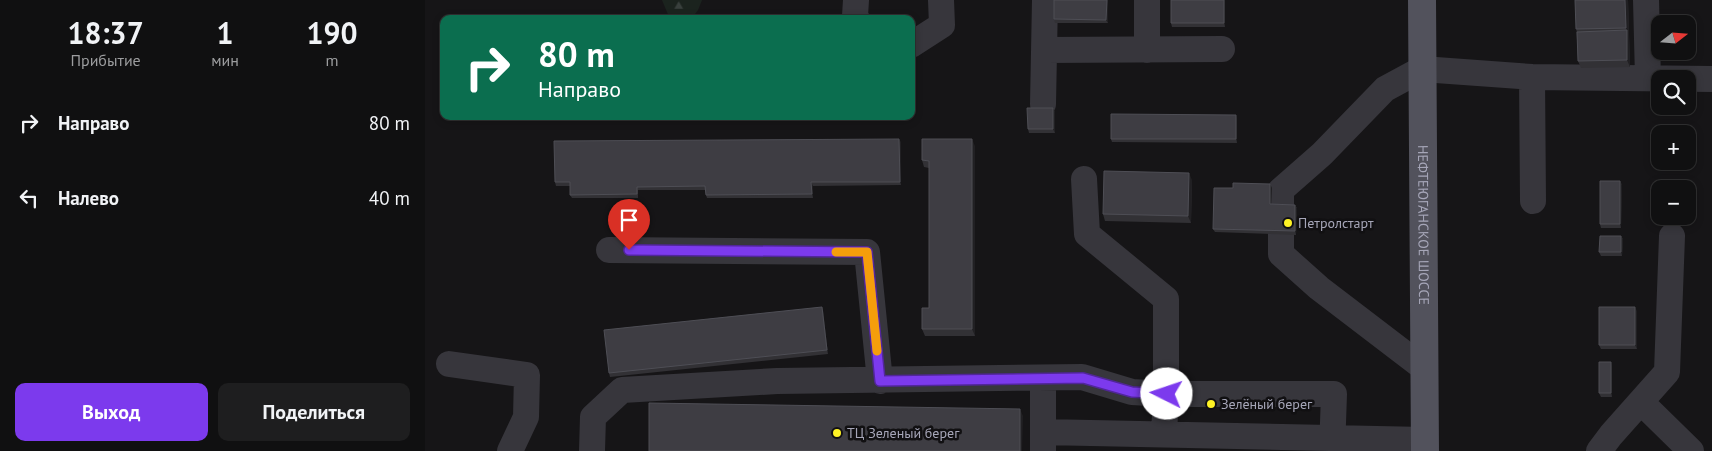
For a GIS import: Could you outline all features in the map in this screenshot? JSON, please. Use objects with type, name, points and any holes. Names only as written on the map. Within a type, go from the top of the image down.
[{"type":"main road","name":"НЕФТЕЮГАНСКОЕ ШОССЕ","points":[[1422,0],[1425,446]]},
{"type":"lane","points":[[855,15],[856,0]]},
{"type":"lane","points":[[915,42],[942,25],[941,0]]},
{"type":"lane","points":[[1043,104],[1045,0]]},
{"type":"lane","points":[[1147,0],[1147,50]]},
{"type":"lane","points":[[1646,0],[1647,78]]},
{"type":"lane","points":[[1045,50],[1222,49]]},
{"type":"lane","points":[[1425,369],[1319,288],[1281,254],[1281,190],[1322,154],[1385,89],[1422,69],[1533,77],[1712,79]]},
{"type":"lane","points":[[1533,77],[1533,201]]},
{"type":"lane","points":[[1084,179],[1087,234],[1166,299],[1167,394],[1164,434]]},
{"type":"lane","points":[[1607,446],[1667,372],[1672,236]]},
{"type":"lane","points":[[609,250],[867,252],[880,381]]},
{"type":"lane","points":[[449,364],[527,375],[526,417],[510,451]]},
{"type":"lane","points":[[1043,378],[1043,441],[1074,442],[1164,434],[1276,444],[1425,446]]},
{"type":"lane","points":[[592,451],[593,417],[622,390],[777,381],[1043,378],[1083,378],[1132,392],[1167,394],[1334,394],[1332,445]]},
{"type":"lane","points":[[1641,402],[1691,451]]},
{"type":"green space","points":[[662,0],[702,0],[694,15],[668,15]]},
{"type":"building","points":[[1054,0],[1107,0],[1106,20],[1054,19]]},
{"type":"building","points":[[1171,0],[1224,0],[1224,23],[1171,23]]},
{"type":"building","points":[[1575,0],[1625,0],[1626,28],[1576,29]]},
{"type":"building","points":[[1627,30],[1627,60],[1578,61],[1577,32]]},
{"type":"building","points":[[1027,108],[1053,108],[1053,129],[1028,129]]},
{"type":"building","points":[[1111,114],[1236,115],[1236,139],[1111,139]]},
{"type":"building","points":[[899,139],[900,182],[811,182],[812,194],[706,195],[705,186],[637,187],[637,194],[570,195],[570,182],[555,182],[554,141]]},
{"type":"building","points":[[922,139],[972,139],[972,329],[922,329],[922,308],[929,308],[929,161],[922,160]]},
{"type":"building","points":[[1104,171],[1189,173],[1188,216],[1103,214]]},
{"type":"building","points":[[1600,181],[1620,181],[1620,224],[1600,224]]},
{"type":"building","points":[[1233,183],[1270,184],[1270,204],[1295,205],[1295,231],[1213,229],[1214,188],[1233,188]]},
{"type":"building","points":[[1600,236],[1621,236],[1621,252],[1599,252]]},
{"type":"building","points":[[822,307],[827,350],[609,373],[604,330]]},
{"type":"building","points":[[1599,307],[1635,307],[1635,345],[1599,345]]},
{"type":"building","points":[[1599,362],[1611,362],[1611,393],[1599,393]]},
{"type":"building","name":"ТЦ Зеленый берег","points":[[649,403],[1020,409],[1020,451],[649,451]]},
{"type":"slow traffic","points":[[836,252],[867,252],[877,351]]},
{"type":"place","name":"Петролстарт","points":[[1288,223]]},
{"type":"place","name":"Зелёный берег","points":[[1211,404]]},
{"type":"place","name":"ТЦ Зеленый берег","points":[[837,433]]},
{"type":"route","points":[[629,250],[867,252],[880,381],[1083,378],[1132,392],[1167,394]]}]
